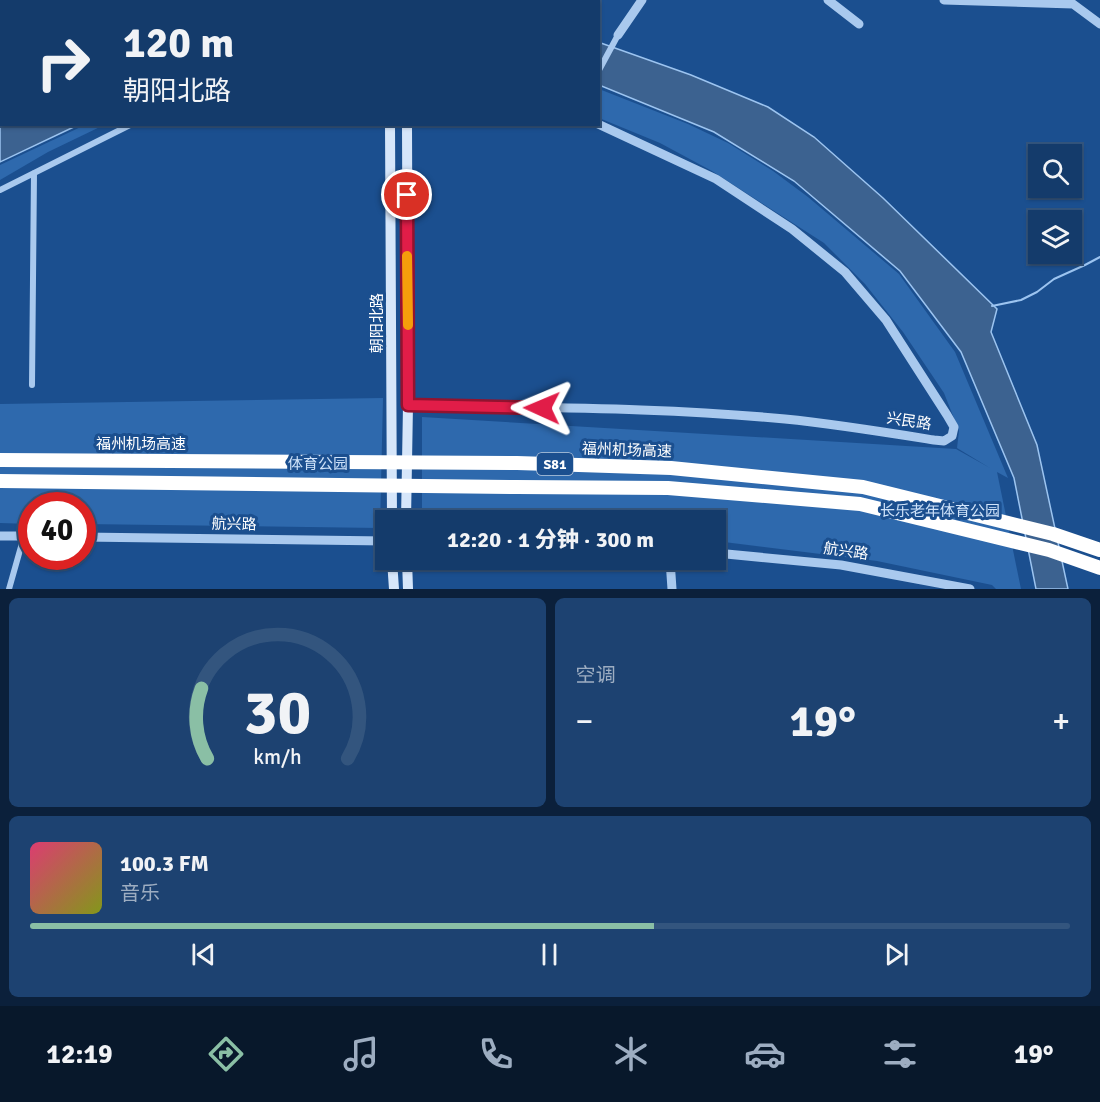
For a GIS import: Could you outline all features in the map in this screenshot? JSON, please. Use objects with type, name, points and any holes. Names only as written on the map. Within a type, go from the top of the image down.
[{"type":"highway","name":"福州机场高速","points":[[0,460],[517,463],[671,468],[863,487],[1053,534],[1100,550]]},
{"type":"highway","name":"S81","points":[[0,481],[668,488],[860,504],[1049,550],[1100,568]]},
{"type":"main road","name":"朝阳北路","points":[[390,126],[392,510]]},
{"type":"main road","name":"朝阳北路","points":[[406,510],[407,126]]},
{"type":"main road","points":[[393,570],[394,589]]},
{"type":"main road","points":[[407,570],[408,589]]},
{"type":"street","points":[[600,68],[618,34],[642,0]]},
{"type":"street","points":[[828,0],[859,24]]},
{"type":"street","points":[[944,0],[1073,4],[1100,24]]},
{"type":"street","name":"兴民路","points":[[408,405],[676,411],[785,419],[944,441],[952,436],[954,427],[886,320],[845,272],[792,229],[716,179],[600,125]]},
{"type":"street","points":[[0,190],[128,126]]},
{"type":"street","points":[[32,385],[34,173]]},
{"type":"street","points":[[0,536],[18,536]]},
{"type":"street","name":"航兴路","points":[[96,537],[375,542]]},
{"type":"street","name":"航兴路","points":[[726,554],[841,565],[970,589]]},
{"type":"street","points":[[9,589],[18,564]]},
{"type":"street","points":[[671,570],[672,589]]},
{"type":"street","points":[[939,584],[951,589]]},
{"type":"green space","name":"长乐老年体育公园","points":[[600,89],[688,124],[728,143],[773,171],[808,197],[899,274],[955,352],[1008,478],[997,472],[1021,589],[996,589],[992,585],[877,561],[726,542],[726,510],[422,510],[422,417],[956,449],[990,468],[957,448],[959,431],[944,393],[903,332],[865,284],[824,243],[712,171],[660,143],[600,118]]},
{"type":"green space","points":[[83,126],[102,126],[48,152],[0,180],[0,165]]},
{"type":"green space","name":"体育公园","points":[[383,398],[380,510],[375,510],[375,528],[96,524],[96,492],[18,492],[18,524],[0,523],[0,404]]},
{"type":"shaded area","points":[[600,43],[691,75],[768,107],[814,137],[883,198],[997,309],[991,332],[1037,445],[1068,589],[1036,589],[1014,478],[961,352],[900,271],[794,181],[714,132],[600,85]]},
{"type":"shaded area","points":[[0,126],[76,126],[0,162]]},
{"type":"waterway","points":[[992,306],[1021,300],[1037,292],[1054,279],[1100,257]]},
{"type":"slow traffic","points":[[407,256],[408,325]]},
{"type":"route","points":[[407,195],[408,405],[542,408]]}]
